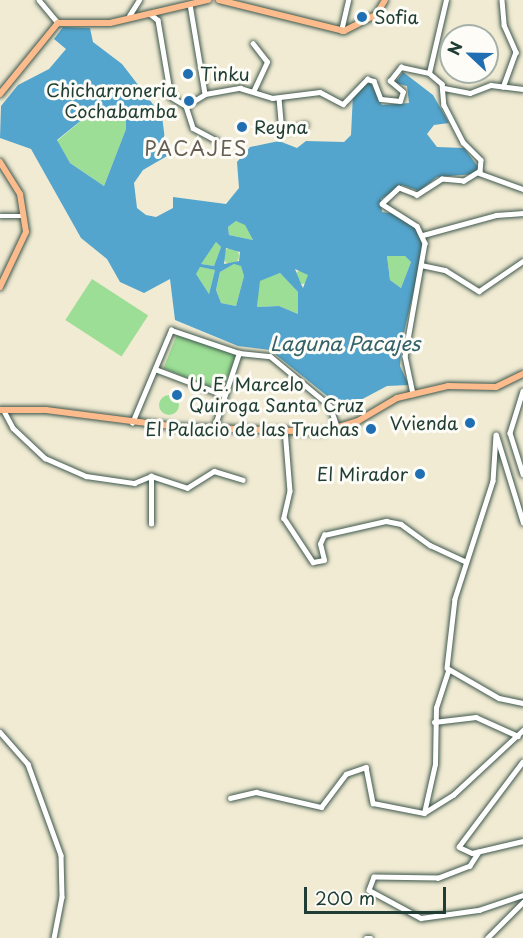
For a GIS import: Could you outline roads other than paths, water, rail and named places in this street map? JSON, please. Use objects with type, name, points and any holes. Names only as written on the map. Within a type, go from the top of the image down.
[{"type":"main road","points":[[0,94],[57,23],[110,23],[129,16],[208,0]]},
{"type":"main road","points":[[219,0],[341,31],[370,20],[385,0]]},
{"type":"main road","points":[[0,162],[18,188],[24,216],[23,248],[0,287]]},
{"type":"main road","points":[[2,410],[132,423],[214,428],[338,429],[413,394],[448,387],[496,387],[523,374]]},
{"type":"street","points":[[39,0],[57,23]]},
{"type":"street","points":[[129,16],[139,0]]},
{"type":"street","points":[[341,31],[348,0]]},
{"type":"street","points":[[429,73],[446,0]]},
{"type":"street","points":[[502,0],[504,25],[516,52],[503,87]]},
{"type":"street","points":[[190,4],[205,94]]},
{"type":"street","points":[[148,12],[158,20],[171,97],[186,106],[192,128],[217,141]]},
{"type":"street","points":[[253,93],[267,66],[254,45]]},
{"type":"street","points":[[186,106],[205,94],[240,88],[279,98],[307,90],[332,94],[343,104],[367,79],[374,81],[381,99],[400,101],[403,92],[390,86],[393,72],[401,67],[429,73],[444,88],[470,93],[503,87],[523,89]]},
{"type":"street","points":[[444,88],[444,105],[459,137],[481,160],[479,173]]},
{"type":"street","points":[[279,98],[282,131],[305,125]]},
{"type":"street","points":[[423,235],[383,207],[383,199],[399,188],[417,195],[442,179],[464,181],[479,173],[523,189]]},
{"type":"street","points":[[423,235],[495,215],[523,213]]},
{"type":"street","points":[[0,216],[24,216]]},
{"type":"street","points":[[413,394],[405,356],[421,265],[423,235]]},
{"type":"street","points":[[421,265],[445,270],[479,291],[523,261]]},
{"type":"street","points":[[132,423],[171,330],[239,353],[254,351],[283,366],[330,406],[338,429]]},
{"type":"street","points":[[214,428],[221,394],[239,353]]},
{"type":"street","points":[[155,369],[221,394]]},
{"type":"street","points":[[523,391],[510,433],[523,474]]},
{"type":"street","points":[[2,410],[23,438],[59,466],[134,483],[151,476],[187,488],[214,471],[243,480]]},
{"type":"street","points":[[285,429],[290,491],[284,518],[313,562],[324,561],[320,544],[324,535],[386,521],[400,524],[429,545],[466,562]]},
{"type":"street","points":[[424,813],[435,764],[434,722],[440,685],[448,672],[455,599],[493,481],[496,435],[523,523]]},
{"type":"street","points":[[151,476],[151,524]]},
{"type":"street","points":[[448,672],[499,698],[523,703]]},
{"type":"street","points":[[434,722],[476,717],[518,736]]},
{"type":"street","points":[[230,798],[256,792],[321,807],[346,774],[366,767],[373,802],[424,813],[441,806],[523,730]]},
{"type":"street","points":[[0,732],[28,764],[61,855],[62,897],[54,938]]},
{"type":"street","points":[[523,762],[460,842],[461,851],[479,852],[523,841]]},
{"type":"street","points":[[479,852],[470,866],[438,879],[374,877],[368,887],[376,897],[422,918],[479,910],[523,895]]},
{"type":"street","points":[[487,938],[523,902]]},
{"type":"street","points":[[366,938],[371,938]]},
{"type":"water","name":"Laguna Pacajes","points":[[63,27],[90,28],[93,42],[122,64],[162,116],[167,156],[143,170],[134,183],[137,208],[146,215],[156,217],[173,208],[173,197],[226,204],[239,188],[237,162],[250,147],[279,141],[297,148],[306,141],[344,142],[351,135],[353,94],[370,82],[382,105],[409,103],[407,86],[395,83],[403,72],[433,95],[449,123],[434,125],[427,134],[437,147],[464,148],[479,168],[475,174],[437,177],[419,191],[402,185],[381,199],[382,212],[397,214],[415,228],[424,247],[402,341],[400,366],[409,385],[387,386],[355,403],[336,403],[270,350],[238,346],[175,320],[170,279],[144,293],[120,282],[107,259],[81,238],[31,149],[0,138],[1,106],[18,85],[49,69],[66,49],[54,39]],"holes":[[[117,108],[126,117],[126,129],[104,186],[70,163],[57,140],[94,110]],[[236,221],[245,225],[253,240],[229,235],[228,227]],[[216,242],[221,247],[214,266],[201,264]],[[226,248],[240,252],[239,261],[224,264]],[[387,256],[405,256],[411,262],[401,288],[390,280]],[[234,264],[241,266],[244,276],[236,306],[221,303],[216,290],[220,272]],[[200,267],[215,270],[209,294],[196,274]],[[295,269],[308,275],[303,288],[301,284]],[[280,273],[298,292],[298,314],[279,306],[257,307],[260,281]]]},
{"type":"place","name":"Sofia","points":[[362,17]]},
{"type":"place","name":"Tinku","points":[[188,74]]},
{"type":"place","name":"Chicharroneria Cochabamba","points":[[189,101]]},
{"type":"place","name":"Reyna","points":[[242,127]]},
{"type":"place","name":"U. E. Marcelo Quiroga Santa Cruz","points":[[177,395]]},
{"type":"place","name":"Vvienda","points":[[470,423]]},
{"type":"place","name":"El Palacio de las Truchas","points":[[371,429]]},
{"type":"place","name":"El Mirador","points":[[420,474]]},
{"type":"district","name":"PACAJES","points":[[196,148]]}]
